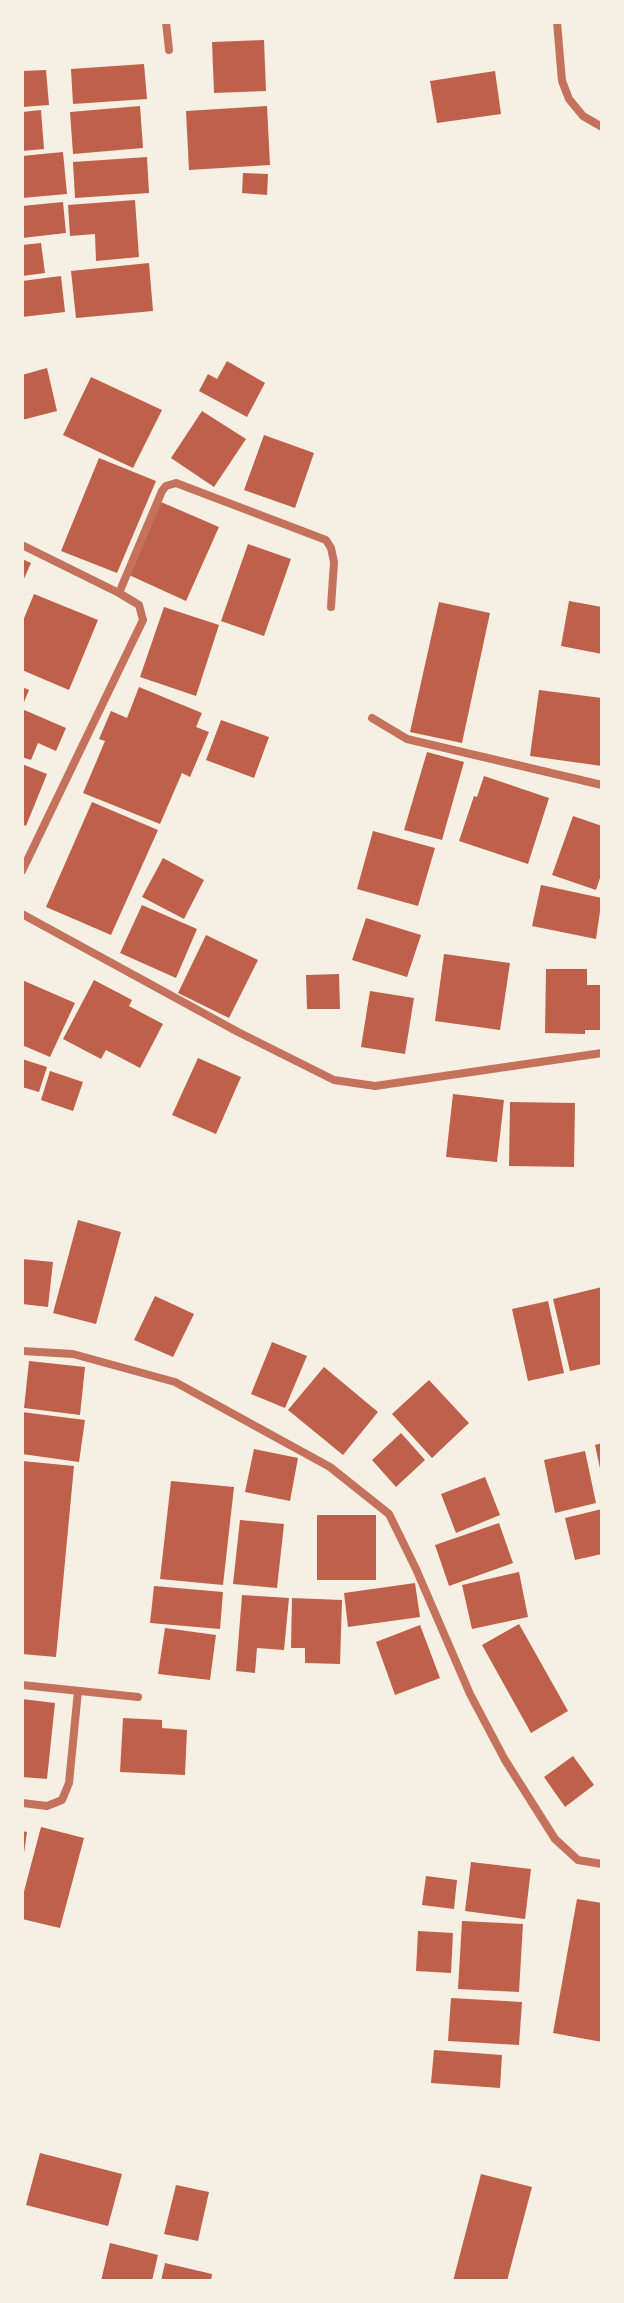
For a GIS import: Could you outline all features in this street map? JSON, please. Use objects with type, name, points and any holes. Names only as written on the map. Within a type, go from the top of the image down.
[{"type":"street","points":[[166,22],[169,50]]},
{"type":"street","points":[[557,22],[562,81],[569,99],[583,116],[602,127]]},
{"type":"street","points":[[119,593],[162,491],[176,483],[326,540],[334,562],[331,607]]},
{"type":"street","points":[[22,545],[139,605],[143,620],[22,871]]},
{"type":"street","points":[[372,718],[407,739],[602,785]]},
{"type":"street","points":[[22,914],[238,1032],[334,1080],[375,1086],[602,1053]]},
{"type":"street","points":[[22,1351],[73,1354],[175,1382],[330,1467],[389,1514],[470,1694],[505,1760],[555,1839],[578,1860],[602,1864]]},
{"type":"street","points":[[22,1685],[138,1697]]},
{"type":"street","points":[[22,1803],[47,1806],[62,1800],[69,1783],[78,1691]]},
{"type":"building","points":[[264,40],[266,91],[214,93],[212,42]]},
{"type":"building","points":[[144,64],[147,99],[73,104],[71,69]]},
{"type":"building","points":[[46,70],[49,105],[22,107],[22,71]]},
{"type":"building","points":[[495,71],[501,114],[437,123],[430,81]]},
{"type":"building","points":[[140,106],[143,148],[73,154],[70,112]]},
{"type":"building","points":[[267,106],[270,165],[189,170],[186,111]]},
{"type":"building","points":[[41,110],[44,149],[22,151],[22,112]]},
{"type":"building","points":[[63,152],[67,194],[22,198],[22,156]]},
{"type":"building","points":[[147,157],[149,193],[75,198],[73,162]]},
{"type":"building","points":[[243,173],[268,174],[267,195],[242,193]]},
{"type":"building","points":[[135,200],[139,257],[96,261],[95,234],[70,236],[68,205]]},
{"type":"building","points":[[63,202],[66,233],[22,238],[22,206]]},
{"type":"building","points":[[41,243],[45,273],[22,276],[22,245]]},
{"type":"building","points":[[149,263],[153,311],[76,318],[71,271]]},
{"type":"building","points":[[61,276],[65,312],[22,317],[22,281]]},
{"type":"building","points":[[227,361],[265,383],[247,417],[199,391],[208,374],[217,379]]},
{"type":"building","points":[[47,368],[57,411],[22,420],[22,375]]},
{"type":"building","points":[[91,377],[162,410],[133,468],[63,435]]},
{"type":"building","points":[[202,411],[246,439],[214,487],[171,458]]},
{"type":"building","points":[[264,435],[314,453],[295,508],[244,490]]},
{"type":"building","points":[[99,458],[156,481],[117,573],[61,551]]},
{"type":"building","points":[[161,502],[219,527],[186,601],[129,575]]},
{"type":"building","points":[[248,544],[291,559],[264,636],[221,621]]},
{"type":"building","points":[[22,559],[31,563],[22,583]]},
{"type":"building","points":[[34,594],[98,620],[69,690],[22,670],[22,623]]},
{"type":"building","points":[[569,601],[602,607],[602,654],[561,646]]},
{"type":"building","points":[[439,602],[490,613],[462,743],[410,732]]},
{"type":"building","points":[[164,607],[219,625],[196,696],[140,677]]},
{"type":"building","points":[[22,687],[29,690],[22,707]]},
{"type":"building","points":[[139,687],[202,713],[196,727],[209,732],[190,777],[182,773],[160,824],[83,793],[105,741],[99,739],[111,711],[127,718]]},
{"type":"building","points":[[539,690],[602,698],[602,766],[530,756]]},
{"type":"building","points":[[22,709],[66,728],[56,751],[38,743],[31,760],[22,757]]},
{"type":"building","points":[[221,720],[269,737],[254,778],[206,760]]},
{"type":"building","points":[[427,752],[464,762],[442,840],[404,830]]},
{"type":"building","points":[[22,764],[47,774],[26,826],[22,824]]},
{"type":"building","points":[[484,776],[549,798],[528,864],[459,841]]},
{"type":"building","points":[[92,802],[158,830],[111,935],[46,907]]},
{"type":"building","points":[[573,816],[602,826],[602,872],[596,890],[552,875]]},
{"type":"building","points":[[373,831],[435,848],[418,906],[357,889]]},
{"type":"building","points":[[163,858],[204,880],[184,919],[142,897]]},
{"type":"building","points":[[541,885],[602,898],[596,939],[532,926]]},
{"type":"building","points":[[142,905],[197,929],[176,978],[120,953]]},
{"type":"building","points":[[366,918],[421,935],[407,977],[352,960]]},
{"type":"building","points":[[206,935],[258,960],[229,1018],[178,993]]},
{"type":"building","points":[[444,954],[510,963],[500,1030],[435,1021]]},
{"type":"building","points":[[546,969],[587,969],[587,985],[602,985],[602,1030],[585,1030],[585,1034],[545,1033]]},
{"type":"building","points":[[339,974],[340,1009],[307,1009],[306,975]]},
{"type":"building","points":[[22,980],[75,1003],[50,1057],[22,1045]]},
{"type":"building","points":[[94,980],[132,1000],[129,1006],[163,1024],[140,1068],[106,1050],[101,1059],[63,1039]]},
{"type":"building","points":[[370,991],[414,998],[405,1054],[361,1047]]},
{"type":"building","points":[[198,1058],[241,1077],[216,1134],[172,1115]]},
{"type":"building","points":[[22,1059],[47,1067],[39,1092],[22,1087]]},
{"type":"building","points":[[50,1071],[83,1082],[73,1111],[41,1100]]},
{"type":"building","points":[[453,1094],[504,1100],[497,1162],[446,1157]]},
{"type":"building","points":[[510,1102],[575,1103],[574,1167],[509,1166]]},
{"type":"building","points":[[78,1220],[121,1232],[96,1324],[53,1313]]},
{"type":"building","points":[[22,1259],[53,1262],[48,1307],[22,1304]]},
{"type":"building","points":[[602,1287],[602,1364],[570,1371],[553,1299]]},
{"type":"building","points":[[155,1296],[194,1314],[173,1357],[134,1340]]},
{"type":"building","points":[[548,1301],[564,1373],[528,1381],[512,1309]]},
{"type":"building","points":[[272,1342],[307,1356],[285,1408],[251,1394]]},
{"type":"building","points":[[29,1361],[85,1367],[80,1415],[24,1408]]},
{"type":"building","points":[[324,1367],[378,1412],[343,1455],[288,1410]]},
{"type":"building","points":[[429,1380],[469,1423],[432,1458],[392,1414]]},
{"type":"building","points":[[22,1412],[85,1420],[79,1462],[22,1454]]},
{"type":"building","points":[[401,1433],[425,1460],[396,1487],[372,1460]]},
{"type":"building","points":[[602,1443],[602,1473],[601,1473],[595,1445]]},
{"type":"building","points":[[254,1449],[298,1458],[290,1501],[245,1492]]},
{"type":"building","points":[[585,1451],[596,1503],[555,1513],[544,1460]]},
{"type":"building","points":[[22,1461],[74,1466],[56,1657],[22,1654]]},
{"type":"building","points":[[485,1477],[500,1515],[456,1533],[441,1494]]},
{"type":"building","points":[[171,1481],[234,1487],[223,1585],[160,1579]]},
{"type":"building","points":[[602,1509],[602,1554],[575,1560],[565,1518]]},
{"type":"building","points":[[317,1515],[376,1515],[376,1580],[317,1580]]},
{"type":"building","points":[[240,1520],[284,1524],[277,1588],[233,1584]]},
{"type":"building","points":[[499,1523],[513,1563],[449,1586],[435,1545]]},
{"type":"building","points":[[519,1572],[528,1617],[472,1629],[462,1585]]},
{"type":"building","points":[[415,1583],[420,1617],[348,1627],[344,1593]]},
{"type":"building","points":[[154,1586],[223,1592],[220,1629],[150,1623]]},
{"type":"building","points":[[242,1595],[289,1598],[284,1650],[257,1648],[255,1673],[236,1671]]},
{"type":"building","points":[[292,1598],[342,1600],[340,1664],[305,1663],[305,1648],[291,1648]]},
{"type":"building","points":[[519,1624],[568,1711],[531,1733],[482,1645]]},
{"type":"building","points":[[420,1625],[440,1678],[395,1695],[376,1642]]},
{"type":"building","points":[[165,1628],[216,1635],[210,1680],[158,1674]]},
{"type":"building","points":[[22,1699],[55,1703],[47,1779],[22,1777]]},
{"type":"building","points":[[123,1718],[162,1720],[162,1728],[187,1730],[185,1775],[120,1772]]},
{"type":"building","points":[[573,1756],[594,1785],[565,1807],[544,1777]]},
{"type":"building","points":[[41,1827],[84,1838],[60,1928],[22,1919],[22,1899]]},
{"type":"building","points":[[22,1831],[27,1832],[24,1853],[22,1853]]},
{"type":"building","points":[[471,1862],[531,1869],[525,1919],[465,1911]]},
{"type":"building","points":[[426,1876],[457,1880],[454,1909],[422,1905]]},
{"type":"building","points":[[577,1899],[602,1903],[602,2042],[553,2033]]},
{"type":"building","points":[[462,1921],[523,1924],[519,1992],[458,1989]]},
{"type":"building","points":[[418,1931],[453,1933],[451,1973],[416,1971]]},
{"type":"building","points":[[451,1998],[522,2002],[519,2045],[448,2041]]},
{"type":"building","points":[[434,2050],[502,2055],[500,2088],[431,2083]]},
{"type":"building","points":[[40,2153],[122,2174],[108,2226],[26,2205]]},
{"type":"building","points":[[481,2174],[532,2187],[507,2281],[453,2281]]},
{"type":"building","points":[[176,2185],[209,2192],[198,2241],[164,2234]]},
{"type":"building","points":[[110,2243],[158,2255],[152,2281],[101,2281]]},
{"type":"building","points":[[165,2263],[212,2274],[211,2281],[161,2281]]}]
